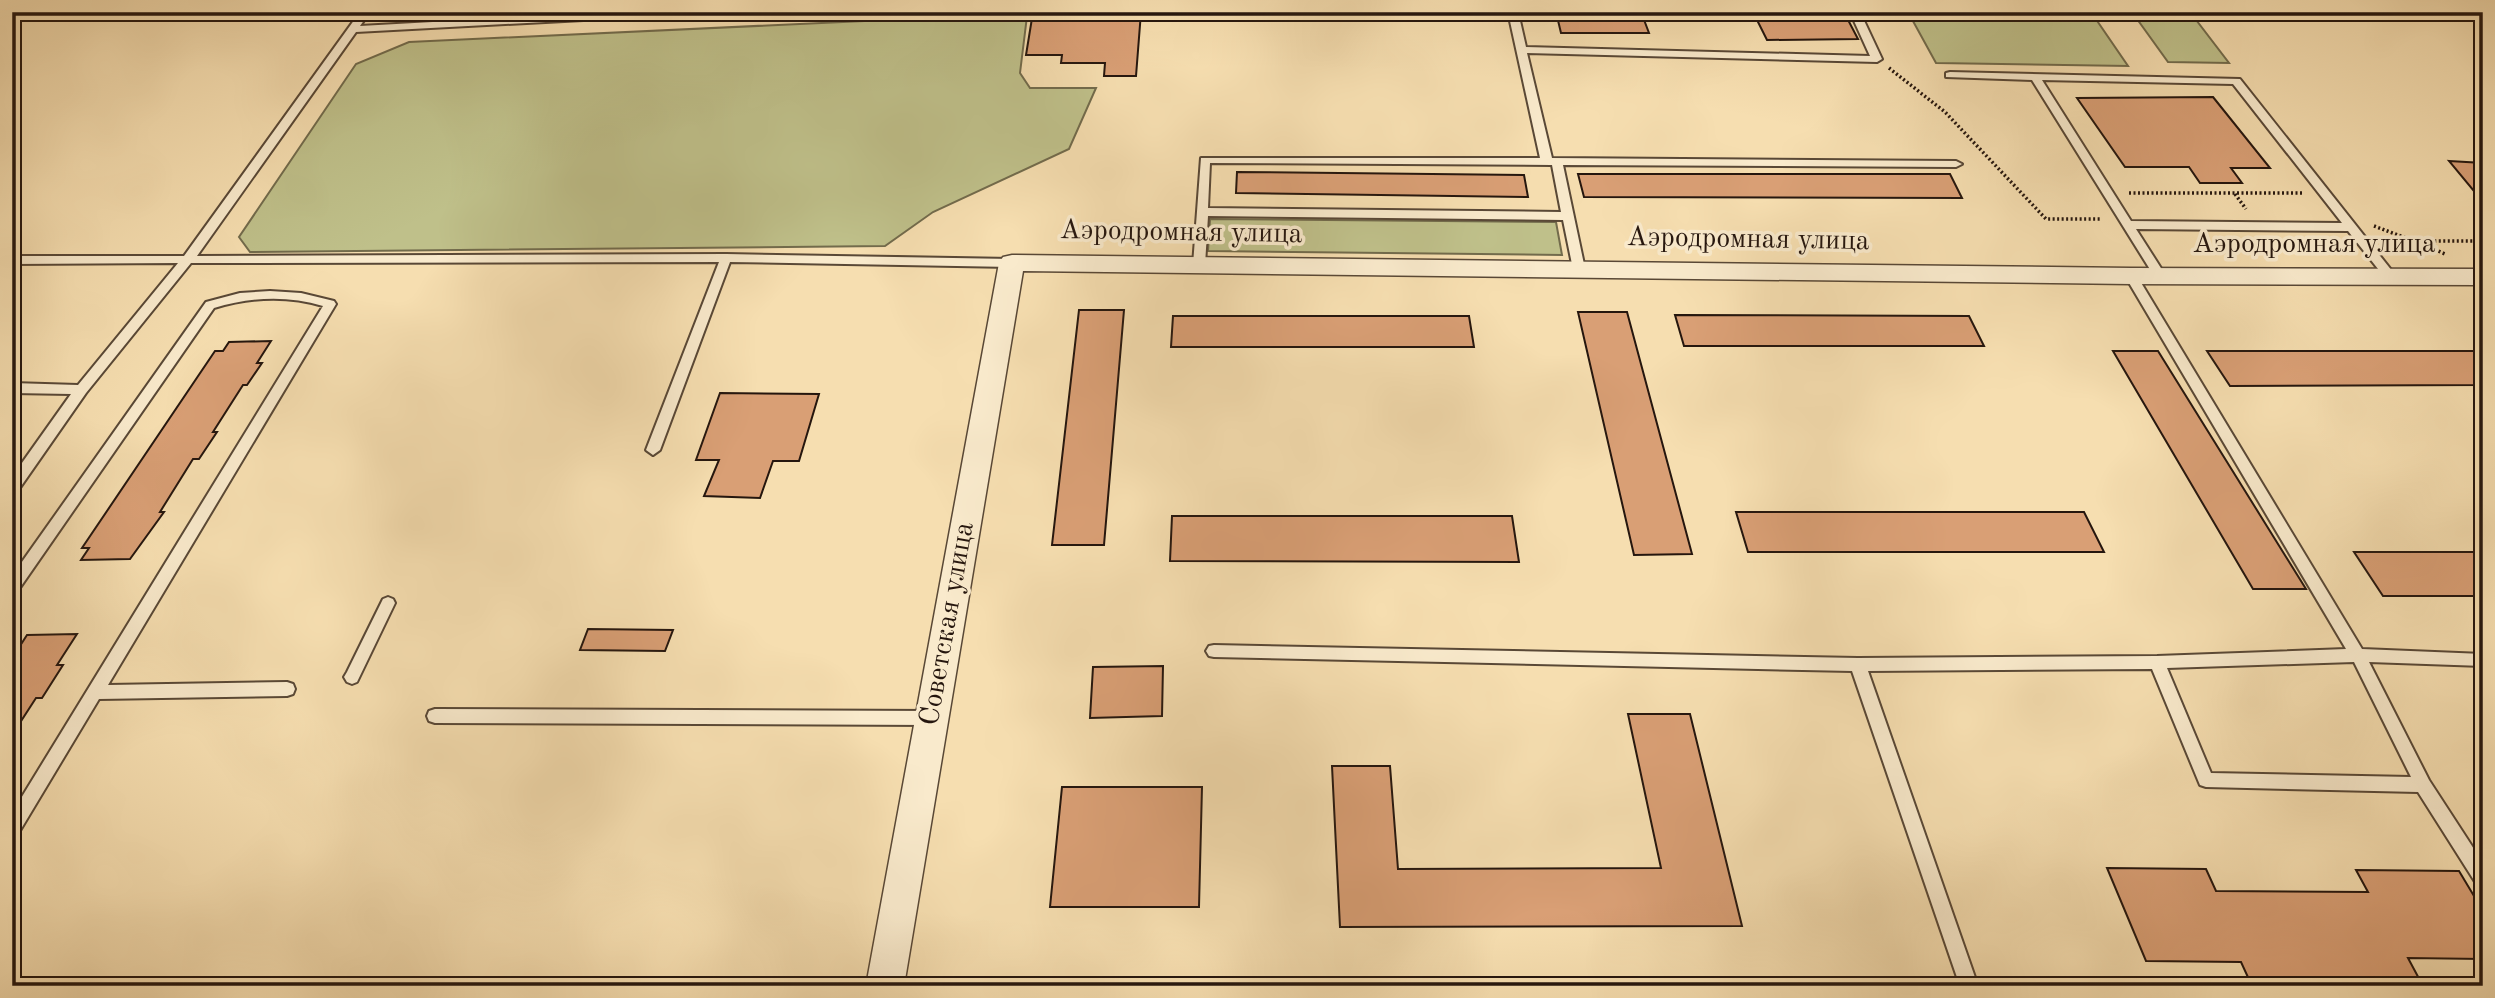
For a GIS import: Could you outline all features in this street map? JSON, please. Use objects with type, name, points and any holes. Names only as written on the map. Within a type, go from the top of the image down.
[{"type":"street","name":"Аэродромная улица","points":[[1012,263],[2131,276],[2483,277]]},
{"type":"street","name":"Советская улица","points":[[885,986],[1012,263]]},
{"type":"lane","points":[[12,488],[82,390],[189,258],[365,12]]},
{"type":"lane","points":[[353,29],[678,12]]},
{"type":"lane","points":[[1513,12],[1568,216],[1579,269]]},
{"type":"lane","points":[[1522,50],[1877,59],[1856,12]]},
{"type":"lane","points":[[1950,75],[2236,81],[2390,276]]},
{"type":"lane","points":[[2035,77],[2160,276]]},
{"type":"lane","points":[[1199,265],[1205,160],[1956,164]]},
{"type":"lane","points":[[1202,212],[1568,216]]},
{"type":"lane","points":[[2125,221],[2350,226]]},
{"type":"lane","points":[[653,450],[726,258]]},
{"type":"lane","points":[[12,260],[726,258],[1012,263]]},
{"type":"lane","points":[[2131,276],[2358,655],[2423,785],[2483,879]]},
{"type":"lane","points":[[12,589],[210,305],[227,299],[267,295],[309,296],[330,304],[12,829]]},
{"type":"lane","points":[[12,388],[82,390]]},
{"type":"lane","points":[[352,677],[388,603]]},
{"type":"lane","points":[[1214,651],[1858,666],[2157,662],[2358,655],[2483,660]]},
{"type":"lane","points":[[2157,662],[2206,780],[2423,785]]},
{"type":"lane","points":[[1858,666],[1969,986]]},
{"type":"lane","points":[[96,692],[287,689]]},
{"type":"lane","points":[[435,716],[932,718]]},
{"type":"path","points":[[1877,59],[1945,112],[2046,219],[2125,221]]},
{"type":"path","points":[[2108,193],[2324,193]]},
{"type":"path","points":[[2234,193],[2251,217]]},
{"type":"path","points":[[2340,214],[2414,241],[2483,242]]},
{"type":"green space","points":[[1908,12],[2091,12],[2128,66],[1936,63]]},
{"type":"green space","points":[[2132,12],[2190,12],[2229,63],[2168,62]]},
{"type":"green space","points":[[1016,14],[1027,16],[1020,73],[1030,88],[1096,88],[1069,149],[933,212],[885,246],[250,252],[239,237],[356,64],[409,42]]},
{"type":"green space","points":[[1210,219],[1556,222],[1562,255],[1208,251]]},
{"type":"building","points":[[1033,12],[1141,12],[1136,76],[1104,76],[1105,63],[1061,63],[1062,55],[1026,55]]},
{"type":"building","points":[[1556,12],[1641,12],[1649,33],[1561,33]]},
{"type":"building","points":[[1755,16],[1846,16],[1858,39],[1767,40]]},
{"type":"building","points":[[2213,97],[2270,168],[2231,168],[2242,183],[2200,183],[2189,167],[2125,167],[2077,98]]},
{"type":"building","points":[[2449,161],[2483,163],[2483,202]]},
{"type":"building","points":[[1237,172],[1524,175],[1528,197],[1236,193]]},
{"type":"building","points":[[1578,174],[1950,174],[1962,198],[1584,197]]},
{"type":"building","points":[[1079,310],[1124,310],[1104,545],[1052,545]]},
{"type":"building","points":[[1578,312],[1627,312],[1692,554],[1634,555]]},
{"type":"building","points":[[1675,315],[1969,316],[1984,346],[1684,346]]},
{"type":"building","points":[[1173,316],[1469,316],[1474,347],[1171,347]]},
{"type":"building","points":[[271,341],[257,363],[262,363],[247,385],[243,385],[199,459],[193,459],[160,512],[164,512],[130,559],[81,560],[89,548],[82,548],[215,351],[223,351],[229,342]]},
{"type":"building","points":[[2113,351],[2158,351],[2306,589],[2253,589]]},
{"type":"building","points":[[2207,351],[2483,351],[2483,385],[2230,386]]},
{"type":"building","points":[[720,393],[819,394],[799,461],[773,461],[760,498],[704,496],[719,460],[696,460]]},
{"type":"building","points":[[1736,512],[2084,512],[2104,552],[1748,552]]},
{"type":"building","points":[[1172,516],[1512,516],[1519,562],[1170,561]]},
{"type":"building","points":[[2354,552],[2483,552],[2483,596],[2383,596]]},
{"type":"building","points":[[588,629],[673,630],[665,651],[580,650]]},
{"type":"building","points":[[77,634],[57,665],[63,665],[42,698],[36,698],[12,735],[12,649],[18,649],[27,635]]},
{"type":"building","points":[[1163,666],[1162,716],[1090,718],[1093,667]]},
{"type":"building","points":[[1628,714],[1690,714],[1742,926],[1340,927],[1332,766],[1390,766],[1398,869],[1661,868]]},
{"type":"building","points":[[1062,787],[1202,787],[1199,907],[1050,907]]},
{"type":"building","points":[[2107,868],[2206,869],[2216,891],[2368,892],[2356,870],[2459,871],[2483,911],[2483,959],[2408,958],[2423,986],[2252,986],[2241,962],[2146,961]]}]
